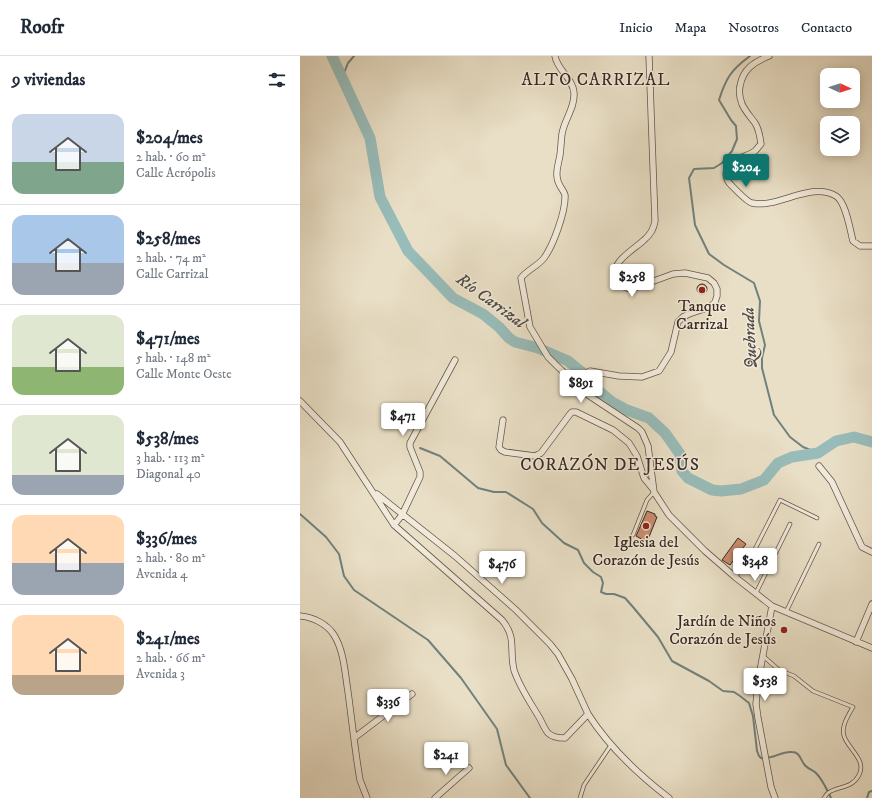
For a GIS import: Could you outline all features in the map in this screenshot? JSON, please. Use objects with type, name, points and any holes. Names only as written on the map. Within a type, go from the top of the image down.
[{"type":"street","points":[[555,56],[558,64],[571,84],[574,93],[574,100],[562,133],[557,172],[558,184],[565,197],[556,236],[543,259],[522,276],[520,280],[530,327],[548,356],[585,393],[642,432],[648,446],[654,491]]},
{"type":"street","points":[[575,383],[581,376],[590,371],[619,376],[642,377],[659,371],[671,352],[678,322],[689,314],[710,307],[715,302],[717,296],[717,288],[714,283],[708,278],[698,275],[673,274],[632,289],[622,286],[617,280],[616,268],[618,262],[623,256],[646,239],[654,227],[655,222],[649,56]]},
{"type":"street","points":[[769,56],[746,70],[742,77],[740,90],[741,102],[755,124],[759,133],[761,144],[755,151],[733,161],[728,167],[726,173],[728,182],[751,203],[764,204],[811,192],[829,193],[837,197],[845,210],[853,241],[860,246],[872,246]]},
{"type":"street","points":[[394,525],[402,515],[420,477],[420,472],[410,447],[410,443],[455,360]]},
{"type":"street","points":[[300,401],[340,442],[394,525],[507,626],[511,633],[515,671],[522,687],[548,734],[565,738],[588,714]]},
{"type":"street","points":[[503,420],[499,447],[501,450],[505,452],[535,456],[541,453],[572,412],[576,412],[613,430],[629,443],[637,456],[644,478],[669,515],[705,551],[735,577],[772,606],[872,648]]},
{"type":"street","points":[[819,466],[832,482],[862,547],[872,552]]},
{"type":"street","points":[[373,491],[456,556],[516,610],[550,644],[558,654],[588,714],[611,745],[667,798]]},
{"type":"street","points":[[856,642],[872,604]]},
{"type":"street","points":[[772,606],[758,682],[757,711],[771,787],[775,798]]},
{"type":"street","points":[[300,616],[312,619],[326,626],[333,634],[338,645],[344,668],[360,780],[367,798]]},
{"type":"street","points":[[354,738],[412,694]]},
{"type":"street","points":[[435,798],[469,768]]},
{"type":"lane","points":[[633,535],[648,500],[654,491]]},
{"type":"lane","points":[[735,577],[752,555],[780,500],[817,518]]},
{"type":"lane","points":[[756,593],[790,524]]},
{"type":"lane","points":[[786,612],[819,544]]},
{"type":"lane","points":[[763,656],[779,670],[794,676],[813,691],[852,707],[845,720],[844,736],[860,760],[859,776],[849,785],[828,793],[824,798]]},
{"type":"lane","points":[[580,798],[584,785],[611,745]]},
{"type":"building","name":"Tanque Carrizal","points":[[700,284],[704,284],[706,285],[706,293],[700,294],[697,291],[697,287]]},
{"type":"building","points":[[647,511],[655,514],[657,517],[647,542],[636,536]]},
{"type":"building","points":[[738,538],[746,544],[730,565],[722,560]]},
{"type":"waterway","name":"Río Carrizal","points":[[332,56],[370,138],[380,197],[408,251],[453,298],[483,314],[499,327],[509,338],[515,342],[538,348],[568,361],[584,374],[588,382],[612,402],[627,410],[649,418],[665,433],[680,454],[682,471],[688,478],[712,490],[721,491],[741,489],[764,480],[778,463],[792,457],[818,453],[836,441],[854,437],[872,442]]},
{"type":"waterway","points":[[342,78],[348,63],[354,56]]},
{"type":"waterway","name":"Quebrada","points":[[750,56],[730,75],[719,100],[736,126],[737,139],[732,151],[722,163],[714,168],[694,169],[689,178],[695,225],[709,254],[754,283],[760,301],[759,321],[765,345],[762,358],[762,368],[774,415],[790,437],[803,447],[818,453]]},
{"type":"waterway","points":[[420,448],[440,456],[478,488],[494,492],[506,492],[533,509],[542,523],[564,543],[578,550],[584,563],[593,572],[601,577],[603,583],[601,592],[606,594],[614,594],[625,598],[658,637],[672,661],[709,681],[723,691],[734,692],[749,703],[753,716],[757,751],[761,758],[769,758],[788,752],[797,753],[805,765],[815,772],[825,785],[831,798]]},
{"type":"waterway","points":[[300,514],[326,537],[339,554],[344,576],[354,590],[428,640],[461,678],[497,729],[506,765],[530,798]]},
{"type":"waterway","points":[[867,798],[869,792],[872,791]]},
{"type":"place","name":"Tanque Carrizal","points":[[702,290]]},
{"type":"place","name":"Iglesia del Corazón de Jesús","points":[[646,526]]},
{"type":"place","name":"Jardín de Niños Corazón de Jesús","points":[[784,630]]},
{"type":"district","name":"ALTO CARRIZAL","points":[[596,80]]},
{"type":"district","name":"CORAZÓN DE JESÚS","points":[[610,465]]}]
